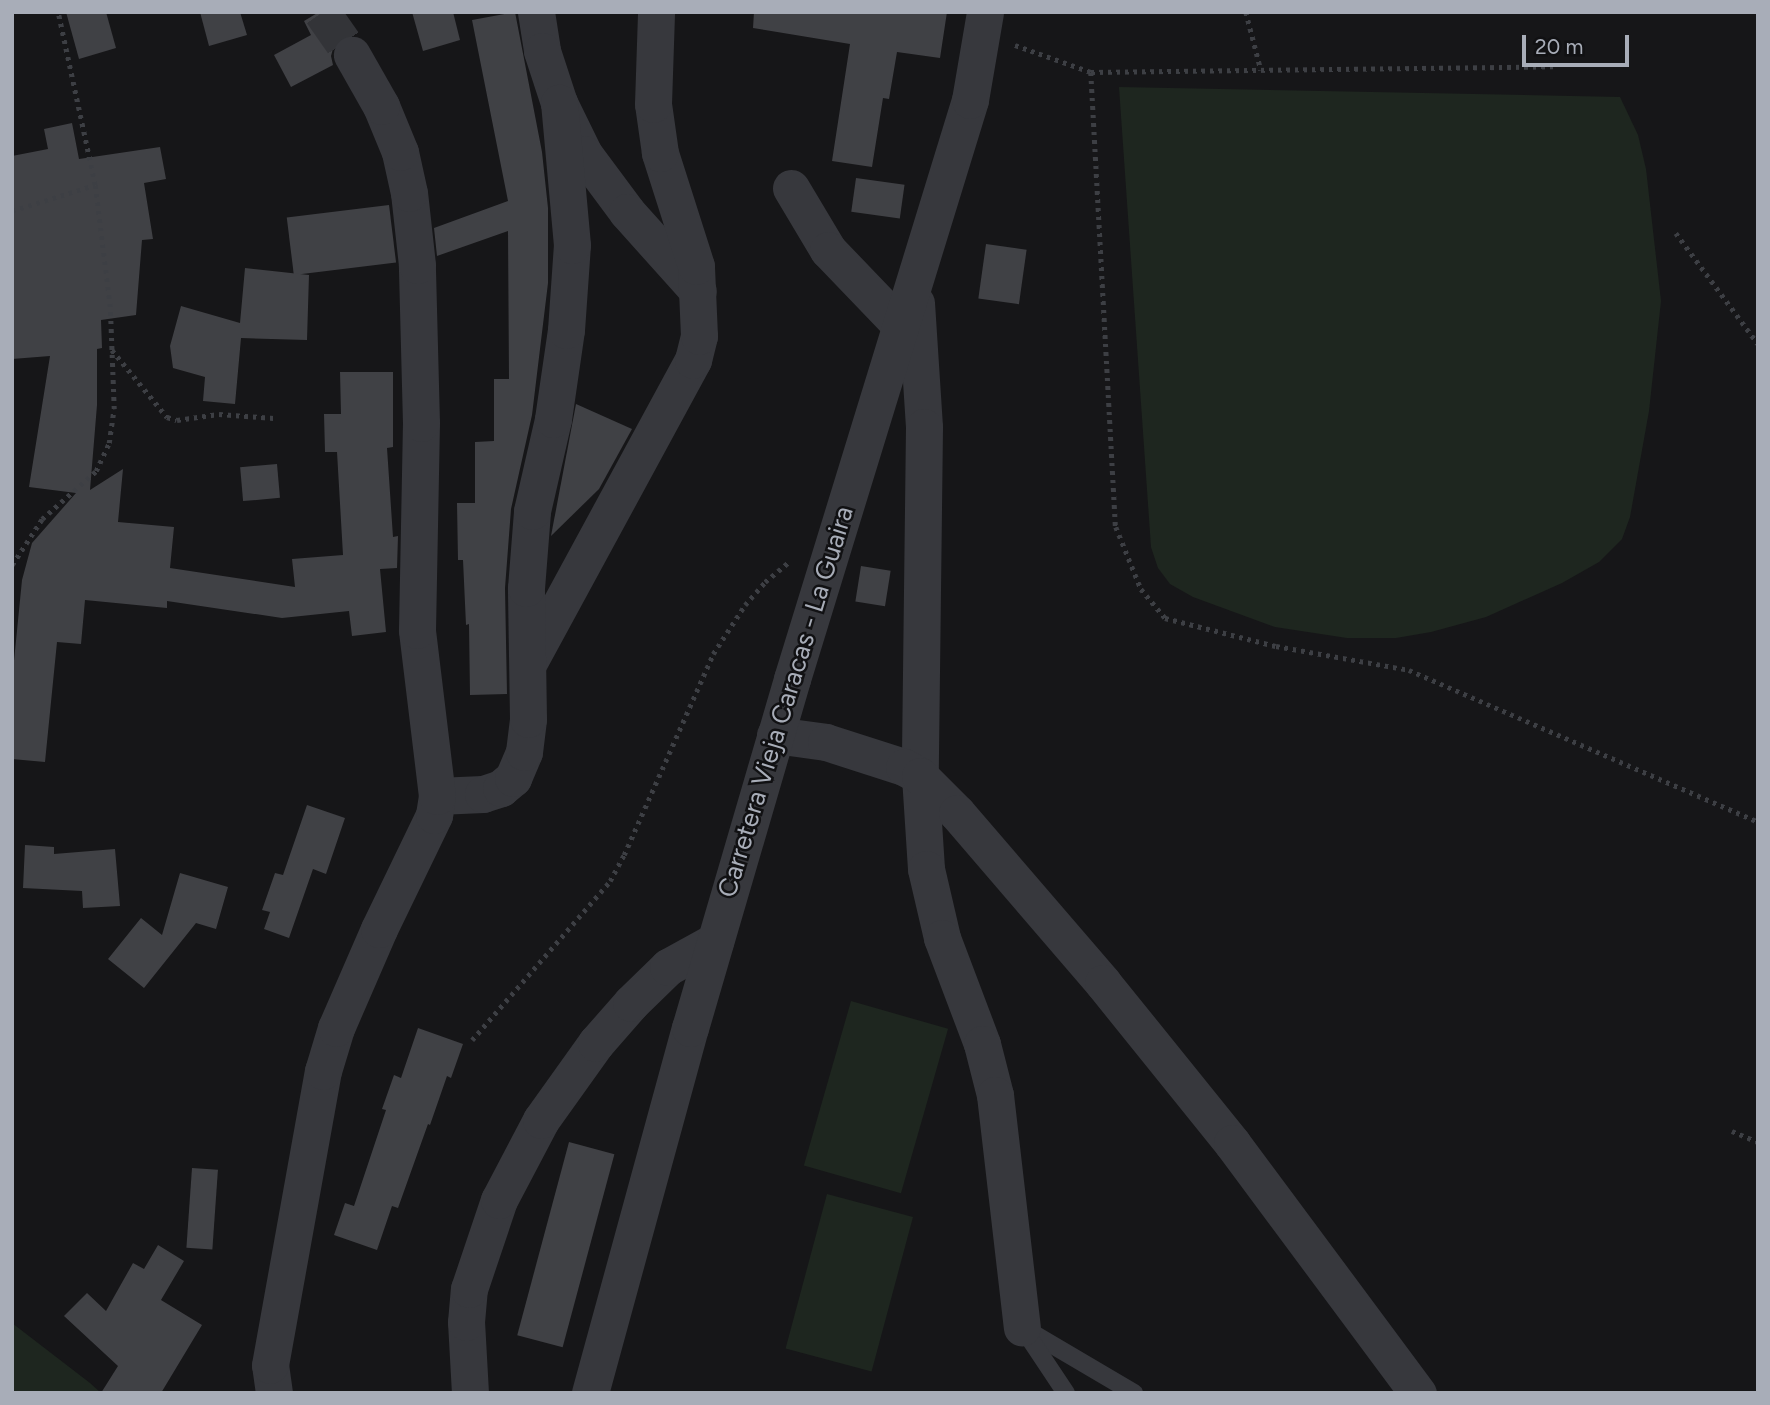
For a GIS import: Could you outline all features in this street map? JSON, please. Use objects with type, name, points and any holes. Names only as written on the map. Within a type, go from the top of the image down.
[{"type":"street","points":[[536,12],[542,51],[559,103],[584,154],[627,212],[699,291]]},
{"type":"street","points":[[527,666],[693,360],[699,336],[696,266],[660,153],[653,104],[656,12]]},
{"type":"street","name":"Carretera Vieja Caracas - La Guaira","points":[[590,1393],[715,940],[775,735],[970,100],[983,22]]},
{"type":"street","points":[[274,1393],[270,1365],[323,1071],[336,1028],[373,942],[434,815],[437,796],[417,629],[421,424],[417,265],[400,152],[381,106],[352,55]]},
{"type":"street","points":[[437,796],[484,794],[502,788],[513,778],[524,752],[526,588],[532,512],[561,368],[572,245],[559,103]]},
{"type":"street","points":[[791,188],[828,250],[900,325]]},
{"type":"street","points":[[914,281],[924,427],[920,776],[926,869],[942,938],[982,1044],[995,1095],[1022,1327]]},
{"type":"street","points":[[775,735],[826,743],[904,766],[920,776],[957,813],[1103,983],[1232,1143],[1418,1393]]},
{"type":"street","points":[[470,1393],[466,1322],[469,1289],[499,1200],[541,1120],[596,1043],[631,1003],[668,967],[715,940]]},
{"type":"lane","points":[[1022,1327],[1066,1393]]},
{"type":"lane","points":[[1022,1327],[1134,1393]]},
{"type":"path","points":[[12,565],[42,519],[96,471],[109,443],[114,409],[112,350],[96,185],[58,12]]},
{"type":"path","points":[[1246,12],[1261,70]]},
{"type":"path","points":[[983,22],[1091,72],[1553,66]]},
{"type":"path","points":[[1091,72],[1116,527],[1141,589],[1166,618],[1276,646],[1409,670],[1758,822]]},
{"type":"path","points":[[12,211],[96,185]]},
{"type":"path","points":[[1676,233],[1758,344]]},
{"type":"path","points":[[112,350],[167,417],[177,419],[219,414],[274,418]]},
{"type":"path","points":[[472,1040],[610,881],[713,654],[745,605],[765,582],[787,563],[835,539]]},
{"type":"path","points":[[1732,1131],[1758,1142]]},
{"type":"shaded area","points":[[1119,87],[1620,97],[1638,135],[1646,169],[1661,301],[1649,411],[1630,517],[1622,539],[1599,562],[1562,583],[1486,617],[1431,632],[1396,638],[1347,638],[1275,627],[1193,597],[1170,584],[1158,568],[1151,547]]},
{"type":"shaded area","points":[[851,1001],[948,1029],[901,1193],[804,1165]]},
{"type":"shaded area","points":[[827,1194],[913,1217],[872,1372],[786,1349]]},
{"type":"shaded area","points":[[12,1323],[90,1383],[101,1393],[12,1393]]},
{"type":"building","points":[[66,12],[106,12],[116,48],[79,59]]},
{"type":"building","points":[[200,12],[240,12],[247,35],[209,46]]},
{"type":"building","points":[[319,12],[339,12],[351,34],[341,37],[334,45],[331,56],[333,65],[291,87],[274,55],[311,35],[304,21]]},
{"type":"building","points":[[412,12],[453,12],[460,40],[423,51]]},
{"type":"building","points":[[515,12],[542,152],[548,208],[548,283],[532,415],[511,509],[505,588],[507,694],[470,695],[469,624],[466,625],[463,560],[458,560],[457,503],[475,503],[475,442],[494,441],[494,379],[509,379],[508,231],[437,256],[434,228],[508,201],[472,20]]},
{"type":"building","points":[[754,12],[947,12],[940,58],[897,52],[889,99],[883,98],[872,167],[832,161],[850,44],[753,28]]},
{"type":"building","points":[[72,123],[79,159],[160,147],[166,179],[144,183],[153,239],[142,240],[136,315],[101,320],[102,348],[97,349],[97,405],[90,490],[123,469],[118,522],[174,527],[170,568],[295,587],[292,559],[343,555],[337,452],[325,452],[324,414],[341,414],[340,372],[393,372],[393,447],[387,448],[393,537],[398,536],[397,568],[380,569],[386,632],[352,636],[349,611],[282,618],[167,601],[167,608],[85,600],[81,644],[57,642],[45,762],[12,759],[12,681],[22,580],[32,543],[76,493],[29,487],[50,356],[12,359],[12,156],[48,149],[44,129]]},
{"type":"building","points":[[856,178],[905,185],[900,218],[851,212]]},
{"type":"building","points":[[389,205],[396,263],[294,275],[287,218]]},
{"type":"building","points":[[986,244],[1027,250],[1019,304],[978,298]]},
{"type":"building","points":[[245,268],[309,275],[307,340],[241,338],[235,404],[203,401],[205,377],[173,368],[170,346],[181,306],[240,323]]},
{"type":"building","points":[[576,404],[632,429],[599,489],[551,536]]},
{"type":"building","points":[[277,464],[280,498],[243,501],[240,467]]},
{"type":"building","points":[[861,566],[891,571],[885,606],[855,602]]},
{"type":"building","points":[[307,805],[345,818],[326,874],[313,869],[289,938],[264,929],[270,912],[262,910],[275,873],[283,875]]},
{"type":"building","points":[[25,845],[54,847],[54,854],[115,849],[120,906],[83,908],[82,891],[23,888]]},
{"type":"building","points":[[180,873],[228,887],[216,929],[196,923],[144,988],[108,959],[141,918],[162,935]]},
{"type":"building","points":[[418,1028],[463,1044],[451,1078],[447,1076],[398,1208],[392,1206],[377,1250],[334,1235],[345,1203],[354,1206],[386,1110],[382,1109],[394,1075],[401,1078]]},
{"type":"building","points":[[569,1142],[614,1154],[563,1347],[517,1335]]},
{"type":"building","points":[[192,1168],[218,1170],[212,1250],[186,1248]]},
{"type":"building","points":[[158,1245],[184,1261],[161,1300],[202,1325],[161,1393],[101,1393],[118,1366],[64,1316],[87,1293],[106,1311],[133,1263],[144,1269]]},
{"type":"tunnel","points":[[322,12],[352,55]]}]
